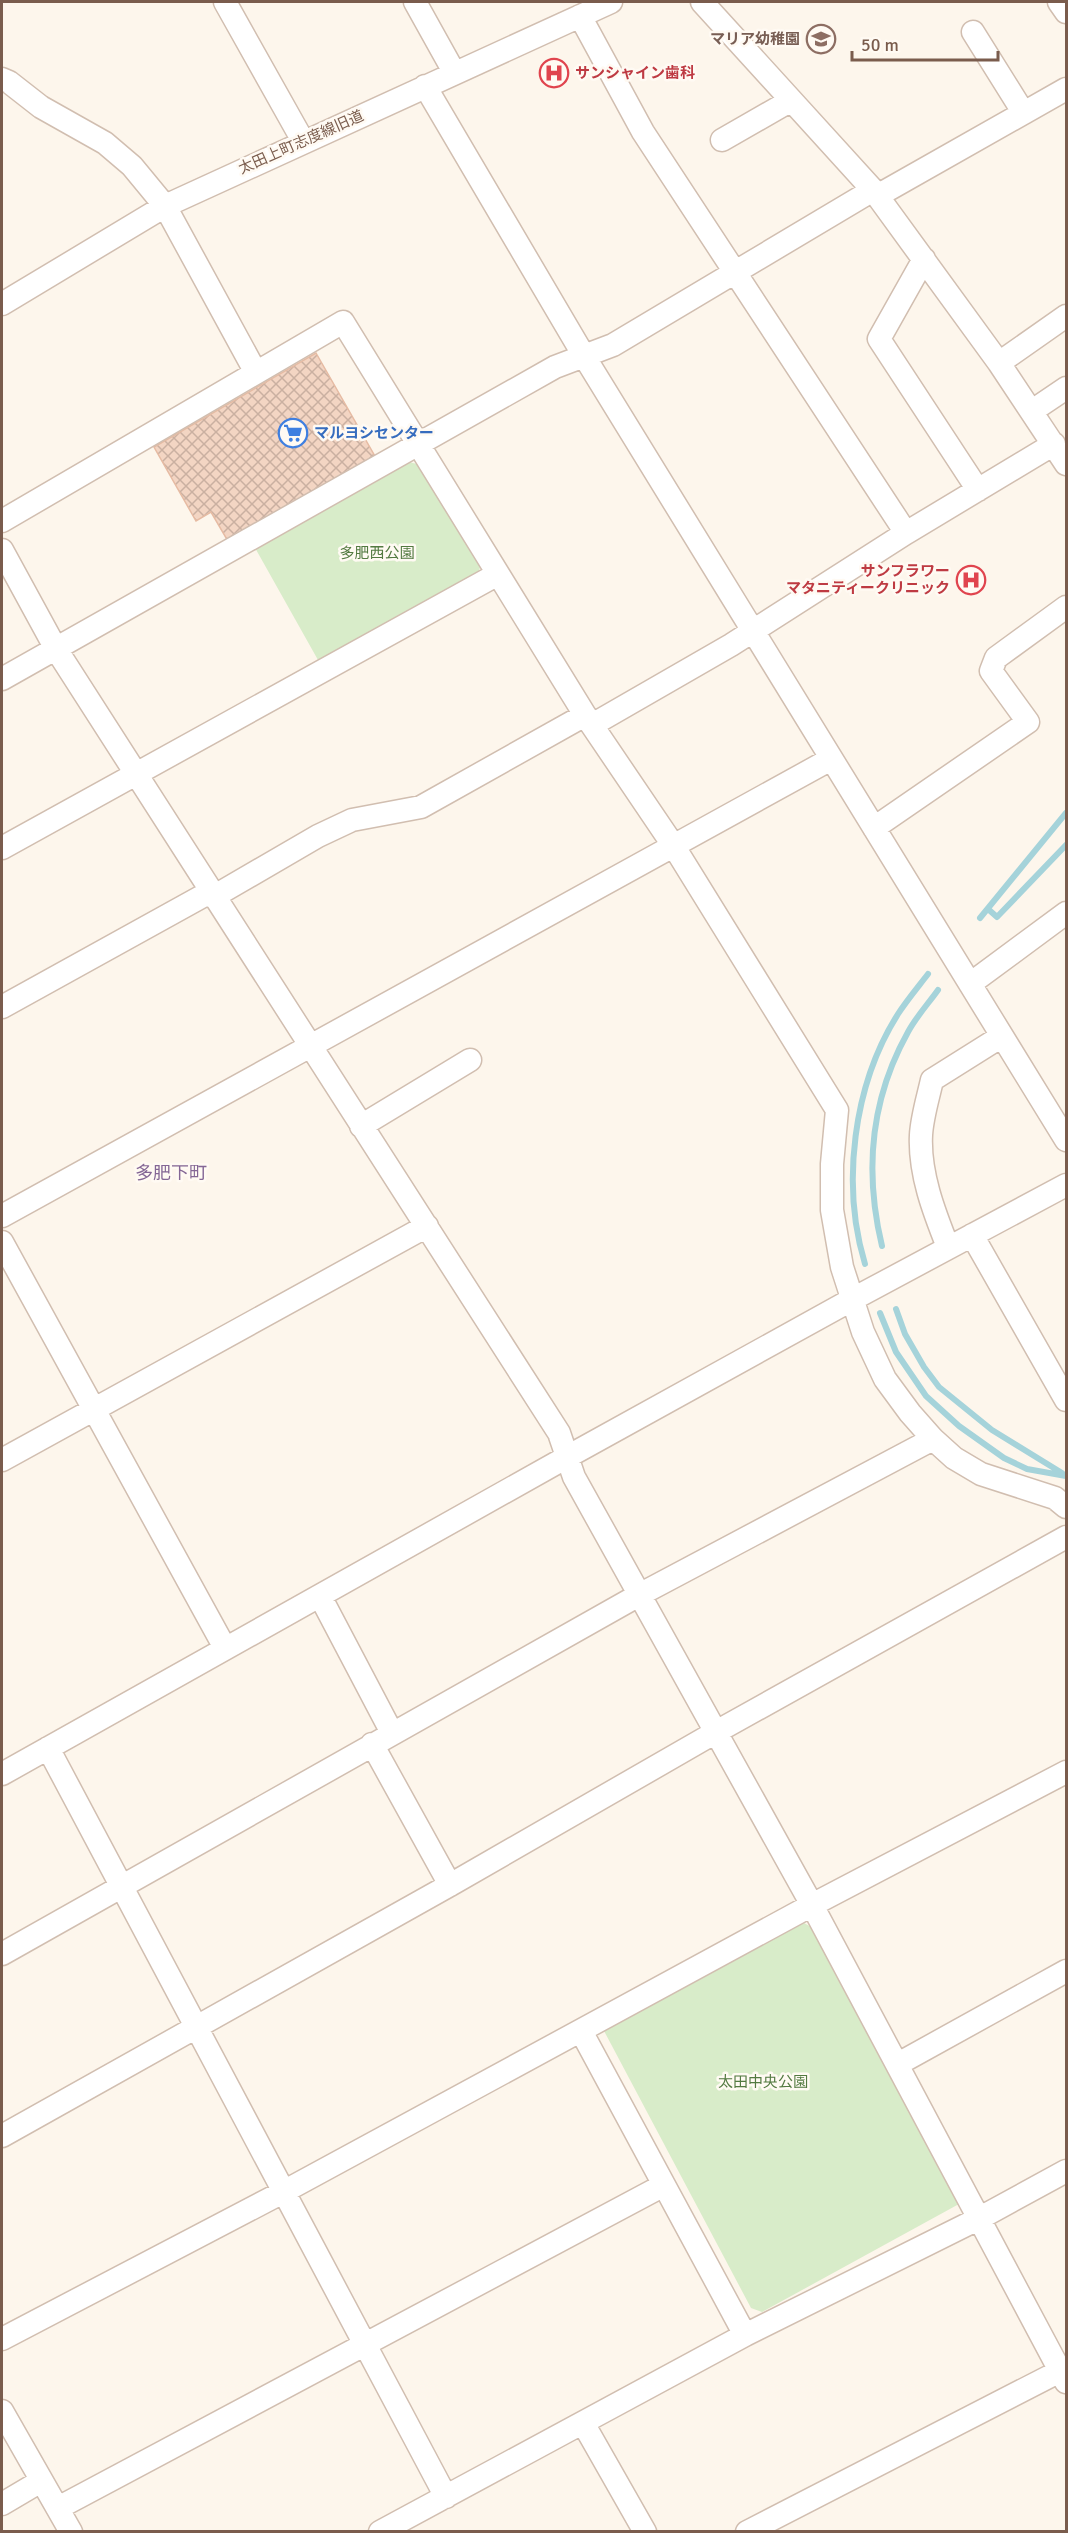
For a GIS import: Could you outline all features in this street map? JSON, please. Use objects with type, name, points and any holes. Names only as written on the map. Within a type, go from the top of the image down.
[{"type":"street","points":[[225,2],[303,141]]},
{"type":"street","points":[[415,2],[454,72]]},
{"type":"street","name":"太田上町志度線旧道","points":[[2,304],[165,206],[611,2]]},
{"type":"street","points":[[2,1007],[318,836],[352,820],[421,807],[589,720],[753,631],[906,532],[978,490],[1063,456],[999,363],[875,193],[790,101],[748,50],[702,2]]},
{"type":"street","points":[[1059,2],[1066,12]]},
{"type":"street","points":[[580,16],[643,132],[906,532]]},
{"type":"street","points":[[973,32],[1023,112]]},
{"type":"street","points":[[2,79],[41,107],[105,142],[132,166],[165,206],[255,371]]},
{"type":"street","points":[[425,86],[584,356],[1066,1140]]},
{"type":"street","points":[[2,679],[555,367],[613,345],[734,272],[1066,88]]},
{"type":"street","points":[[722,140],[790,101]]},
{"type":"street","points":[[924,259],[879,339],[978,490]]},
{"type":"street","points":[[999,363],[1066,316]]},
{"type":"street","points":[[2,521],[255,371],[343,322],[589,720],[673,845],[837,1110],[832,1164],[832,1210],[842,1267],[863,1332],[885,1379],[933,1439],[954,1458],[981,1474],[1055,1498],[1066,1507]]},
{"type":"street","points":[[1032,411],[1066,388]]},
{"type":"street","points":[[2,550],[56,649],[559,1434],[574,1477],[812,1905],[1065,2373],[747,2532]]},
{"type":"street","points":[[2,848],[498,574]]},
{"type":"street","points":[[874,828],[1028,722],[991,670],[996,658],[1066,607]]},
{"type":"street","points":[[2,1216],[831,759]]},
{"type":"street","points":[[970,984],[1066,913]]},
{"type":"street","points":[[948,1247],[936,1218],[922,1163],[921,1133],[932,1080],[1002,1036]]},
{"type":"street","points":[[362,1126],[470,1060]]},
{"type":"street","points":[[2,1774],[567,1457],[948,1247],[1066,1185]]},
{"type":"street","points":[[2,1460],[427,1226]]},
{"type":"street","points":[[972,1235],[1066,1400]]},
{"type":"street","points":[[2,1242],[225,1648]]},
{"type":"street","points":[[2,1954],[639,1595],[933,1439]]},
{"type":"street","points":[[2,2136],[1066,1537]]},
{"type":"street","points":[[320,1596],[392,1733]]},
{"type":"street","points":[[372,1744],[450,1885]]},
{"type":"street","points":[[48,1748],[368,2345],[446,2497]]},
{"type":"street","points":[[2,2339],[285,2191],[812,1905],[1066,1772]]},
{"type":"street","points":[[898,2064],[1066,1971]]},
{"type":"street","points":[[581,2031],[745,2335]]},
{"type":"street","points":[[380,2532],[745,2335],[980,2218],[1066,2171]]},
{"type":"street","points":[[58,2508],[368,2345],[664,2185]]},
{"type":"street","points":[[2,2411],[71,2532]]},
{"type":"street","points":[[583,2423],[645,2532]]},
{"type":"street","points":[[2,2504],[41,2481]]},
{"type":"green space","name":"多肥西公園","points":[[405,461],[417,464],[481,565],[478,573],[318,660],[254,546]]},
{"type":"green space","name":"太田中央公園","points":[[804,1923],[815,1929],[959,2204],[762,2312],[751,2308],[603,2029]]},
{"type":"building","points":[[316,353],[376,458],[229,543],[211,512],[196,521],[154,447]]},
{"type":"waterway","points":[[980,918],[1066,813]]},
{"type":"waterway","points":[[988,909],[997,917],[1066,845]]},
{"type":"waterway","points":[[865,1264],[854,1202],[853,1169],[861,1103],[870,1072],[883,1042],[901,1009],[928,974]]},
{"type":"waterway","points":[[882,1246],[876,1218],[872,1163],[878,1110],[895,1058],[918,1016],[938,990]]},
{"type":"waterway","points":[[896,1309],[905,1334],[924,1367],[939,1387],[992,1430],[1062,1473]]},
{"type":"waterway","points":[[880,1313],[896,1352],[926,1396],[959,1426],[1004,1458],[1027,1469],[1066,1476]]},
{"type":"place","name":"マリア幼稚園","points":[[821,39]]},
{"type":"place","name":"サンシャイン歯科","points":[[554,73]]},
{"type":"place","name":"マルヨシセンター","points":[[293,433]]},
{"type":"place","name":"サンフラワー マタニティークリニック","points":[[971,580]]},
{"type":"district","name":"多肥下町","points":[[171,1173]]}]
